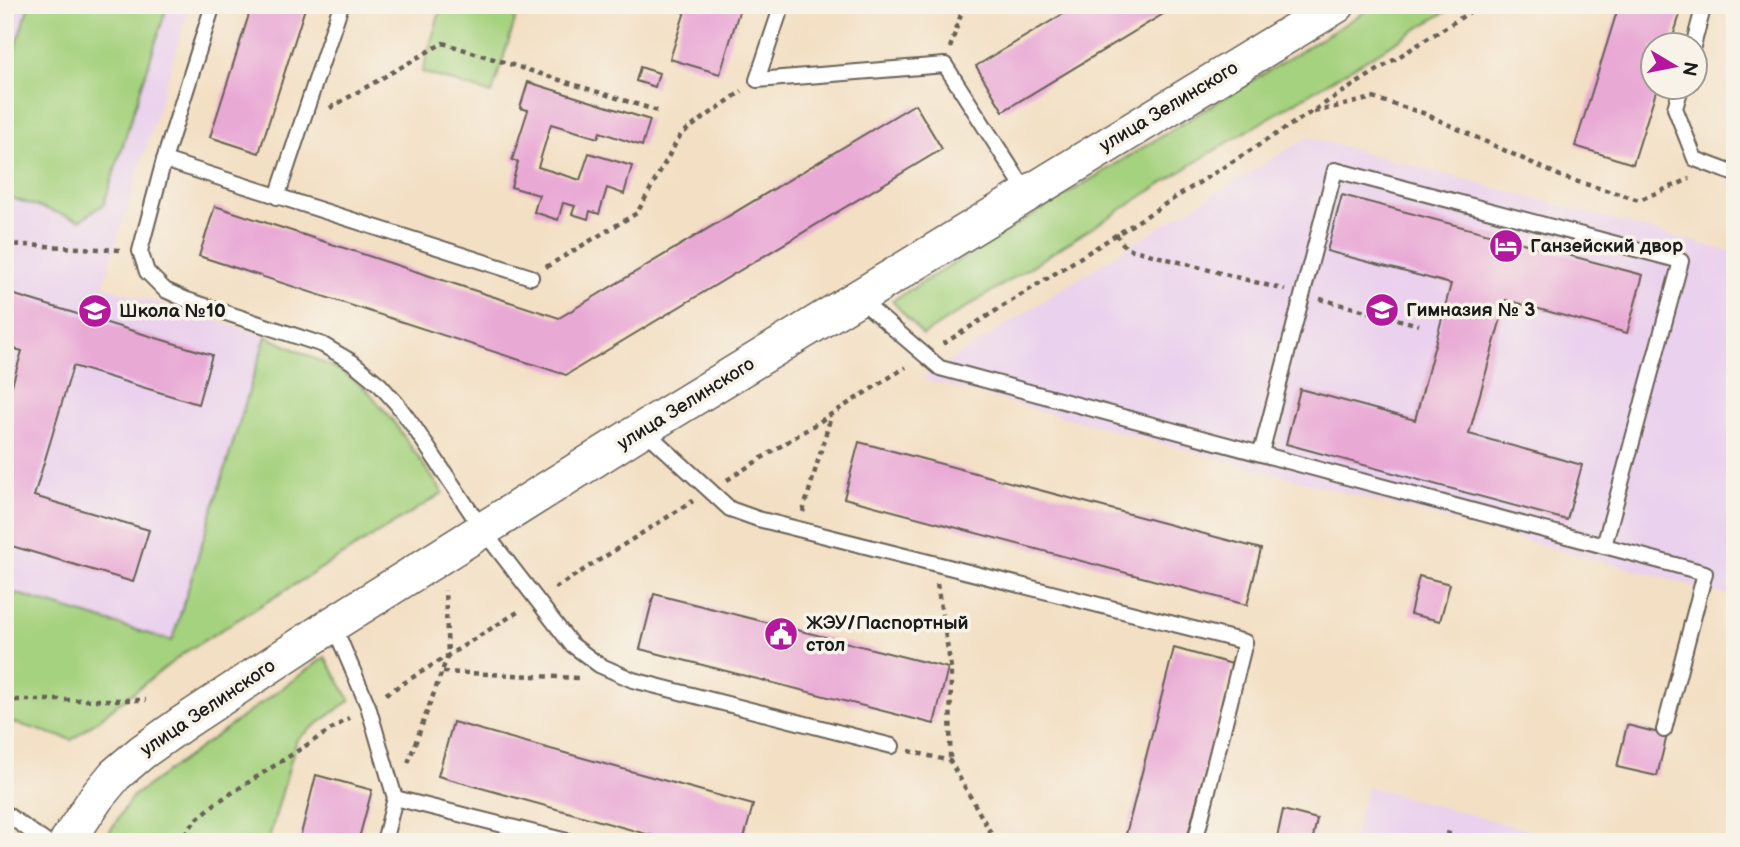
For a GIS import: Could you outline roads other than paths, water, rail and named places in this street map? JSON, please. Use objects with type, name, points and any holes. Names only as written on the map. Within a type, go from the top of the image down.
[{"type":"street","name":"улица Зелинского","points":[[67,842],[115,775],[142,752],[333,624],[643,429],[1337,5]]},
{"type":"lane","points":[[213,5],[164,160],[140,251],[147,272],[165,290],[187,300],[323,345],[352,362],[380,384],[414,427],[482,529],[537,600],[572,644],[599,665],[633,680],[892,746]]},
{"type":"lane","points":[[277,197],[341,5]]},
{"type":"lane","points":[[782,5],[757,80],[945,65],[1027,194]]},
{"type":"lane","points":[[1697,32],[1704,5]]},
{"type":"lane","points":[[1677,102],[1675,108],[1695,159],[1729,172]]},
{"type":"lane","points":[[164,160],[531,277]]},
{"type":"lane","points":[[1261,453],[1335,170],[1681,261],[1604,546]]},
{"type":"lane","points":[[858,298],[940,368],[1705,573],[1664,730]]},
{"type":"lane","points":[[643,429],[730,509],[758,519],[1245,642],[1195,842]]},
{"type":"lane","points":[[333,624],[368,706],[395,798],[384,842]]},
{"type":"lane","points":[[395,798],[571,842]]},
{"type":"lane","points":[[5,813],[46,842]]},
{"type":"place","name":"Ганзейский двор","points":[[1506,246]]},
{"type":"place","name":"Гимназия № 3","points":[[1382,310]]},
{"type":"place","name":"Школа №10","points":[[95,311]]},
{"type":"place","name":"ЖЭУ/Паспортный стол","points":[[781,634]]}]
